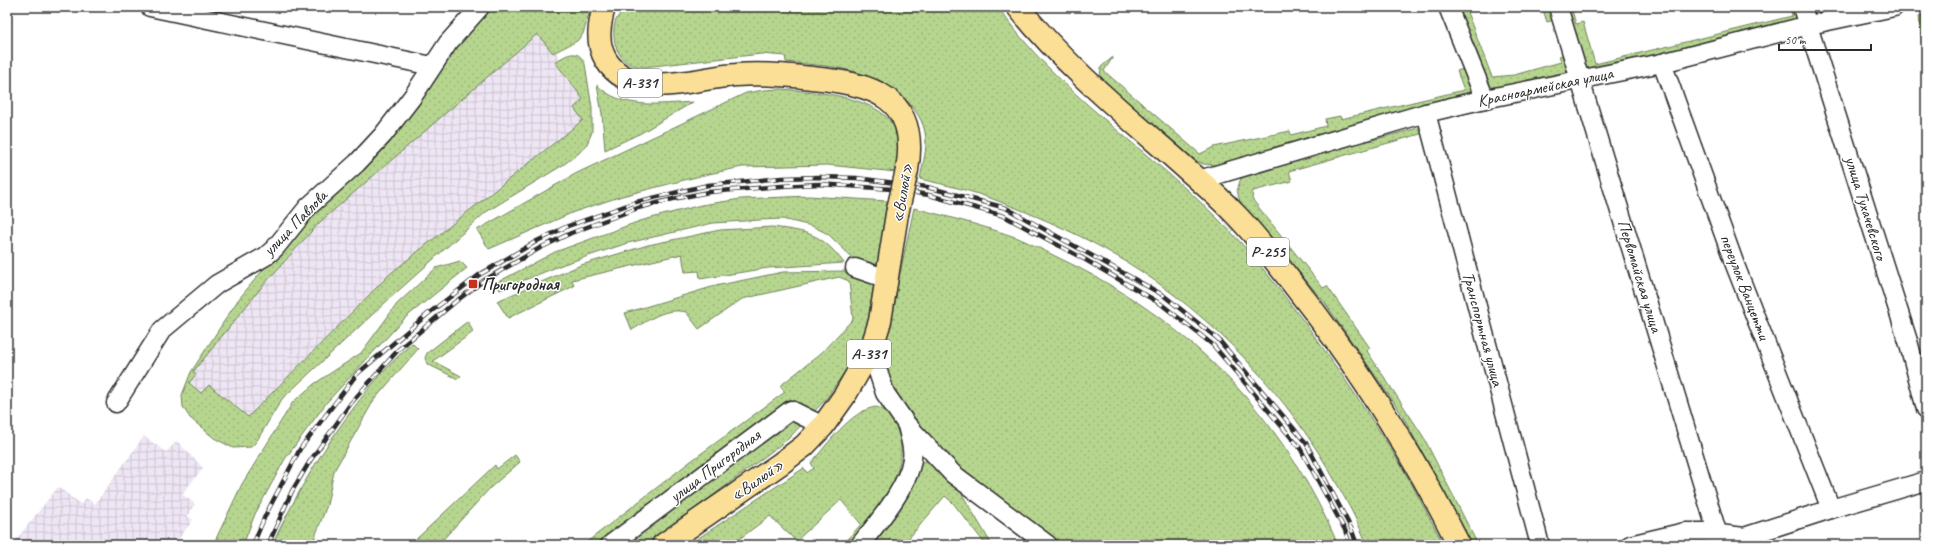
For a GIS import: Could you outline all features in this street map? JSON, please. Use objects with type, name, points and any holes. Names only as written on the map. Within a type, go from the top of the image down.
[{"type":"highway","name":"«Вилюй»","points":[[604,7],[599,32],[600,44],[604,56],[615,70],[633,81],[663,84],[736,75],[770,74],[842,81],[875,90],[888,98],[895,105],[905,121],[908,154],[906,170],[897,214],[880,321],[871,350],[845,395],[823,426],[804,446],[663,545]]},
{"type":"highway","name":"Р-255","points":[[1018,7],[1043,39],[1081,76],[1199,180],[1234,213],[1327,327],[1391,422],[1436,500],[1459,545]]},
{"type":"street","points":[[150,7],[432,66]]},
{"type":"street","name":"улица Павлова","points":[[116,403],[162,330],[217,284],[266,256],[275,248],[308,207],[357,163],[383,135],[413,96],[448,43],[480,7]]},
{"type":"street","points":[[1448,7],[1485,99]]},
{"type":"street","name":"Первомайская улица","points":[[1558,7],[1720,540]]},
{"type":"street","name":"улица Тухачевского","points":[[1802,7],[1809,25],[1906,334],[1926,409]]},
{"type":"street","name":"Красноармейская улица","points":[[1199,180],[1426,113],[1485,99],[1662,63],[1809,25],[1894,7]]},
{"type":"street","name":"переулок Ванцетти","points":[[1662,63],[1735,265],[1831,509]]},
{"type":"street","name":"Транспортная улица","points":[[1426,113],[1540,545]]},
{"type":"street","points":[[855,268],[887,279]]},
{"type":"street","points":[[871,350],[885,393],[907,425],[953,474],[1048,545]]},
{"type":"street","name":"улица Пригородная","points":[[610,545],[791,410],[823,426]]},
{"type":"street","points":[[860,545],[882,515],[909,470],[913,457],[907,425]]},
{"type":"street","points":[[1630,545],[1685,532],[1703,532],[1720,540],[1744,537],[1926,481]]},
{"type":"shaded area","points":[[538,33],[553,53],[556,52],[560,59],[555,63],[584,100],[583,120],[391,273],[248,417],[209,385],[201,393],[189,383],[196,374],[193,372],[265,283],[320,222]]},
{"type":"shaded area","points":[[144,436],[166,452],[177,441],[203,468],[182,494],[195,504],[187,516],[193,520],[174,545],[12,545],[58,487],[81,504],[86,498],[95,504]]},
{"type":"green space","points":[[489,7],[591,7],[583,34],[577,41],[553,53],[537,34],[320,222],[265,283],[193,372],[196,374],[189,383],[201,393],[209,385],[248,417],[391,273],[583,120],[574,108],[583,99],[555,62],[567,55],[572,54],[579,56],[585,64],[592,108],[592,132],[587,144],[579,153],[563,165],[486,212],[388,300],[282,399],[256,442],[251,447],[233,448],[214,438],[190,418],[183,407],[182,395],[191,372],[238,300],[291,236],[355,174],[428,79]]},
{"type":"green space","points":[[625,7],[998,7],[1021,38],[1074,93],[1191,194],[1231,232],[1253,257],[1305,323],[1366,410],[1406,474],[1444,545],[1367,545],[1345,498],[1329,470],[1285,405],[1233,346],[1204,319],[1141,271],[1095,244],[1026,212],[979,194],[920,179],[926,147],[925,131],[916,111],[892,88],[873,78],[852,71],[786,62],[785,56],[761,54],[644,67],[632,65],[622,58],[618,52],[614,39],[614,26],[616,20]]},
{"type":"green space","points":[[1455,7],[1465,7],[1492,77],[1514,75],[1561,62],[1559,56],[1564,55],[1570,74],[1491,90]]},
{"type":"green space","points":[[1542,7],[1550,7],[1554,20],[1547,22]]},
{"type":"green space","points":[[1565,7],[1571,7],[1576,24],[1583,22],[1595,64],[1792,16],[1790,7],[1797,7],[1802,22],[1586,73]]},
{"type":"green space","points":[[1926,15],[1926,79],[1919,16]]},
{"type":"green space","points":[[1113,57],[1104,71],[1200,154],[1214,147],[1290,131],[1291,135],[1326,126],[1325,119],[1340,116],[1341,119],[1464,90],[1457,71],[1466,68],[1475,93],[1215,165],[1203,164],[1195,160],[1100,78],[1101,67]]},
{"type":"green space","points":[[597,85],[607,93],[630,102],[642,104],[668,104],[693,102],[641,133],[605,150],[602,114]]},
{"type":"green space","points":[[781,89],[830,94],[848,98],[865,104],[880,112],[891,122],[898,136],[899,149],[896,172],[828,165],[742,167],[622,196],[574,212],[489,249],[477,230],[577,173],[746,93]]},
{"type":"green space","points":[[1422,127],[1424,133],[1289,171],[1292,181],[1253,191],[1252,199],[1323,288],[1327,286],[1370,348],[1367,351],[1423,436],[1478,545],[1472,545],[1401,413],[1325,303],[1240,202],[1237,190],[1241,178],[1258,170]]},
{"type":"green space","points":[[809,196],[887,201],[878,267],[860,265],[828,234],[812,226],[782,219],[713,223],[628,243],[564,264],[500,290],[496,283],[555,252],[640,221],[701,205],[741,199]]},
{"type":"green space","points":[[914,208],[953,218],[1018,238],[1033,245],[1105,282],[1148,310],[1189,341],[1226,375],[1259,413],[1289,454],[1315,498],[1338,545],[1056,545],[1014,509],[941,452],[888,382],[884,366],[884,348]]},
{"type":"green space","points":[[773,227],[805,233],[821,240],[836,253],[844,263],[768,268],[700,279],[699,271],[685,272],[682,254],[572,280],[574,286],[508,318],[497,301],[581,265],[648,245],[720,230]]},
{"type":"green space","points":[[460,261],[467,268],[405,318],[327,402],[285,459],[255,514],[243,545],[213,545],[242,484],[293,402],[314,384],[361,353],[397,304],[436,268]]},
{"type":"green space","points":[[845,271],[875,279],[866,333],[848,367],[826,399],[788,439],[647,545],[583,545],[691,461],[785,392],[780,386],[820,354],[853,319],[849,281],[839,277],[742,299],[699,329],[686,312],[671,311],[658,315],[632,330],[625,313],[715,286],[783,272]]},
{"type":"green space","points":[[468,321],[473,332],[433,361],[461,376],[458,379],[427,364],[425,358],[427,353]]},
{"type":"green space","points":[[412,343],[418,349],[374,400],[334,471],[327,505],[312,545],[273,545],[276,536],[315,465],[344,421],[377,379]]},
{"type":"green space","points":[[876,407],[885,411],[895,425],[900,441],[900,457],[896,473],[889,489],[870,519],[850,545],[843,545],[861,524],[841,500],[796,541],[770,516],[731,545],[688,545],[804,468],[807,473],[814,468],[811,463],[840,429],[858,414]]},
{"type":"green space","points":[[515,455],[520,462],[491,487],[438,545],[410,545],[495,465],[497,469]]},
{"type":"green space","points":[[927,460],[959,489],[992,545],[986,545],[953,503],[945,496],[903,545],[868,545],[920,463]]},
{"type":"railway","points":[[253,545],[265,516],[300,449],[357,374],[429,313],[479,275],[537,241],[568,226],[636,202],[708,185],[782,178],[819,177],[856,178],[927,187],[1006,208],[1163,295],[1218,339],[1306,443],[1351,528],[1357,545]]},
{"type":"railway","points":[[268,545],[292,491],[310,461],[351,403],[399,349],[455,302],[483,281],[540,248],[571,233],[638,208],[709,192],[819,184],[892,189],[929,195],[1004,216],[1084,259],[1161,304],[1213,345],[1300,448],[1345,530],[1350,545]]},
{"type":"place","name":"Пригородная","points":[[473,284]]}]
